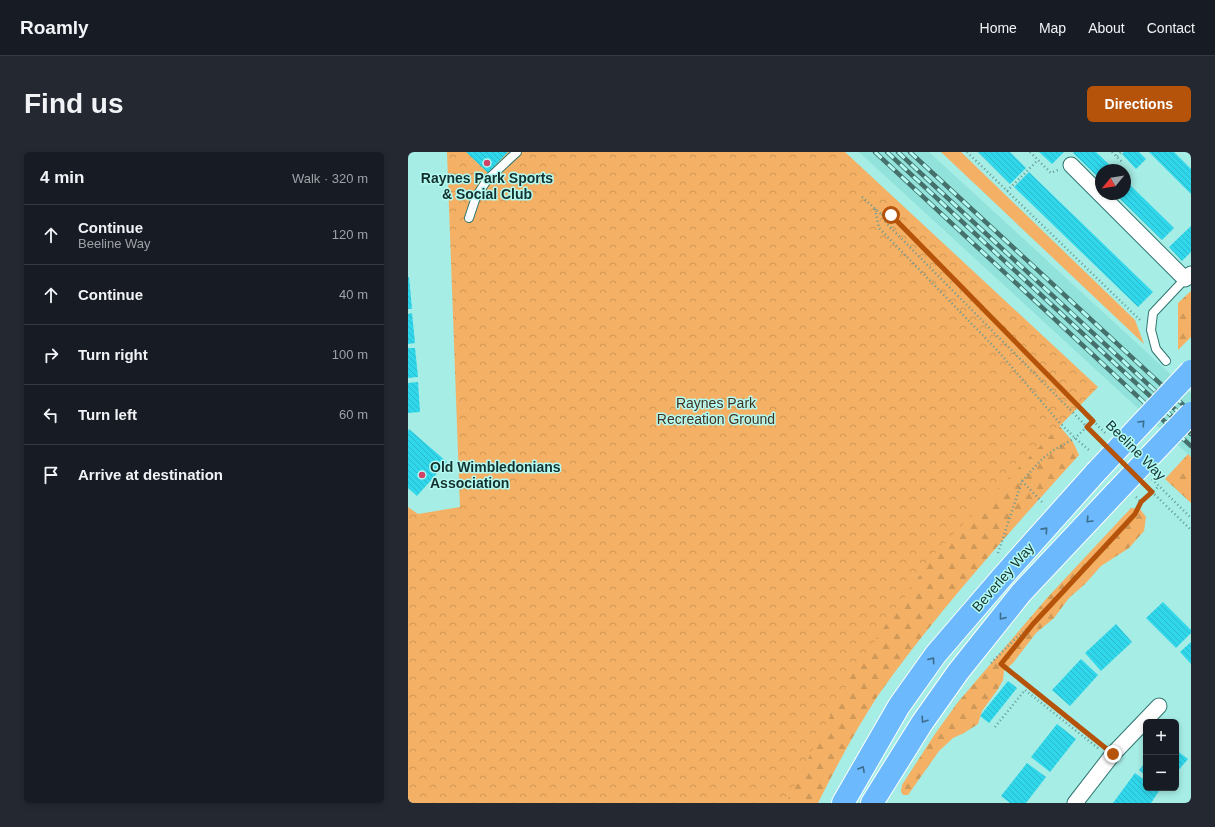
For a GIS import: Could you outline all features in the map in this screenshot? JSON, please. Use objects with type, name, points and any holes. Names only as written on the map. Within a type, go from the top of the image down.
[{"type":"highway","name":"Beverley Way","points":[[843,803],[899,706],[936,654],[1096,472],[1191,371]]},
{"type":"highway","name":"Beverley Way","points":[[872,803],[922,724],[958,672],[1021,593],[1191,413]]},
{"type":"street","points":[[1071,164],[1188,277]]},
{"type":"street","points":[[1075,803],[1112,756],[1159,706]]},
{"type":"lane","points":[[469,218],[476,197],[487,180],[517,152]]},
{"type":"lane","points":[[1166,361],[1156,349],[1151,330],[1153,313],[1188,277]]},
{"type":"path","points":[[967,152],[1151,330]]},
{"type":"path","points":[[1030,152],[1050,173],[1071,164]]},
{"type":"path","points":[[1112,152],[1122,162]]},
{"type":"path","points":[[1117,156],[1121,152]]},
{"type":"path","points":[[1007,191],[1038,160]]},
{"type":"path","name":"Beeline Way","points":[[862,197],[881,214],[891,215],[1109,437]]},
{"type":"path","points":[[875,208],[879,228],[998,350],[1058,421],[1087,448]]},
{"type":"path","points":[[881,214],[886,223],[1103,443]]},
{"type":"path","points":[[997,556],[1022,480],[1043,458],[1075,438],[1093,421]]},
{"type":"path","name":"Beeline Way","points":[[1148,475],[1191,518]]},
{"type":"path","points":[[1022,480],[1043,502]]},
{"type":"path","points":[[1142,481],[1191,530]]},
{"type":"path","points":[[1112,756],[1001,664],[1033,624],[1135,514],[1141,502],[1159,486]]},
{"type":"path","points":[[989,665],[1016,638],[1033,624]]},
{"type":"path","points":[[995,727],[1024,690],[1112,756]]},
{"type":"shaded area","points":[[859,152],[929,152],[1191,393],[1191,457]]},
{"type":"green space","name":"Raynes Park Recreation Ground","points":[[447,152],[845,152],[1098,387],[936,552],[854,671],[786,803],[408,803],[408,507],[418,514],[460,507]]},
{"type":"green space","points":[[941,152],[961,152],[1135,320],[1144,344]]},
{"type":"green space","points":[[1191,291],[1191,337],[1178,350],[1178,303]]},
{"type":"green space","points":[[1057,423],[1073,442],[1079,455],[975,573],[900,665],[877,697],[861,723],[818,803],[767,803],[874,617]]},
{"type":"green space","points":[[1188,454],[1191,457],[1191,503],[1165,479]]},
{"type":"green space","points":[[1131,508],[1140,509],[1146,517],[1144,531],[1129,548],[1101,566],[1085,584],[1069,598],[1054,618],[1036,633],[1013,663],[1004,671],[1003,680],[982,711],[978,724],[953,738],[939,751],[908,795],[902,794],[902,785],[958,702],[1047,598]]},
{"type":"building","name":"Raynes Park Sports & Social Club","points":[[466,152],[508,152],[488,173]]},
{"type":"building","points":[[978,152],[1010,152],[1026,168],[1010,184]]},
{"type":"building","points":[[1039,152],[1064,152],[1052,164]]},
{"type":"building","points":[[1096,152],[1109,164],[1095,164],[1095,174],[1073,153]]},
{"type":"building","points":[[1124,152],[1139,152],[1146,159],[1136,169],[1122,154]]},
{"type":"building","points":[[1149,152],[1174,152],[1191,169],[1191,194]]},
{"type":"building","points":[[1029,172],[1153,292],[1138,307],[1014,187]]},
{"type":"building","points":[[1131,186],[1174,228],[1162,240],[1121,200],[1131,200]]},
{"type":"building","points":[[1191,226],[1191,252],[1182,261],[1169,247]]},
{"type":"building","points":[[409,277],[412,309],[408,309]]},
{"type":"building","points":[[412,313],[415,343],[408,344],[408,314]]},
{"type":"building","points":[[408,348],[415,348],[418,377],[408,378]]},
{"type":"building","points":[[418,382],[420,412],[408,413],[408,383]]},
{"type":"building","name":"Old Wimbledonians Association","points":[[409,429],[447,462],[417,496],[408,488]]},
{"type":"building","points":[[1163,602],[1191,630],[1191,633],[1176,648],[1146,618]]},
{"type":"building","points":[[1116,624],[1132,642],[1101,671],[1085,653]]},
{"type":"building","points":[[1191,642],[1191,664],[1180,652]]},
{"type":"building","points":[[1081,659],[1098,675],[1070,706],[1052,690]]},
{"type":"building","points":[[1008,681],[1017,688],[989,723],[980,716]]},
{"type":"building","points":[[1057,724],[1076,739],[1050,772],[1031,757]]},
{"type":"building","points":[[1179,752],[1188,759],[1179,770]]},
{"type":"building","points":[[1027,763],[1046,777],[1026,803],[1010,803],[1001,796]]},
{"type":"building","points":[[1143,765],[1143,773],[1139,770]]},
{"type":"building","points":[[1135,773],[1143,779],[1143,791],[1159,791],[1151,803],[1113,803]]},
{"type":"railway","points":[[875,152],[1191,446]]},
{"type":"railway","points":[[887,152],[1191,434]]},
{"type":"railway","points":[[898,152],[1191,424]]},
{"type":"railway","points":[[910,152],[1191,412]]},
{"type":"place","name":"Raynes Park Sports & Social Club","points":[[487,163]]},
{"type":"place","name":"Old Wimbledonians Association","points":[[422,475]]},
{"type":"route","points":[[891,215],[1093,421],[1087,427],[1152,492],[1141,502],[1135,514],[1033,624],[1001,664],[1113,754]]}]
